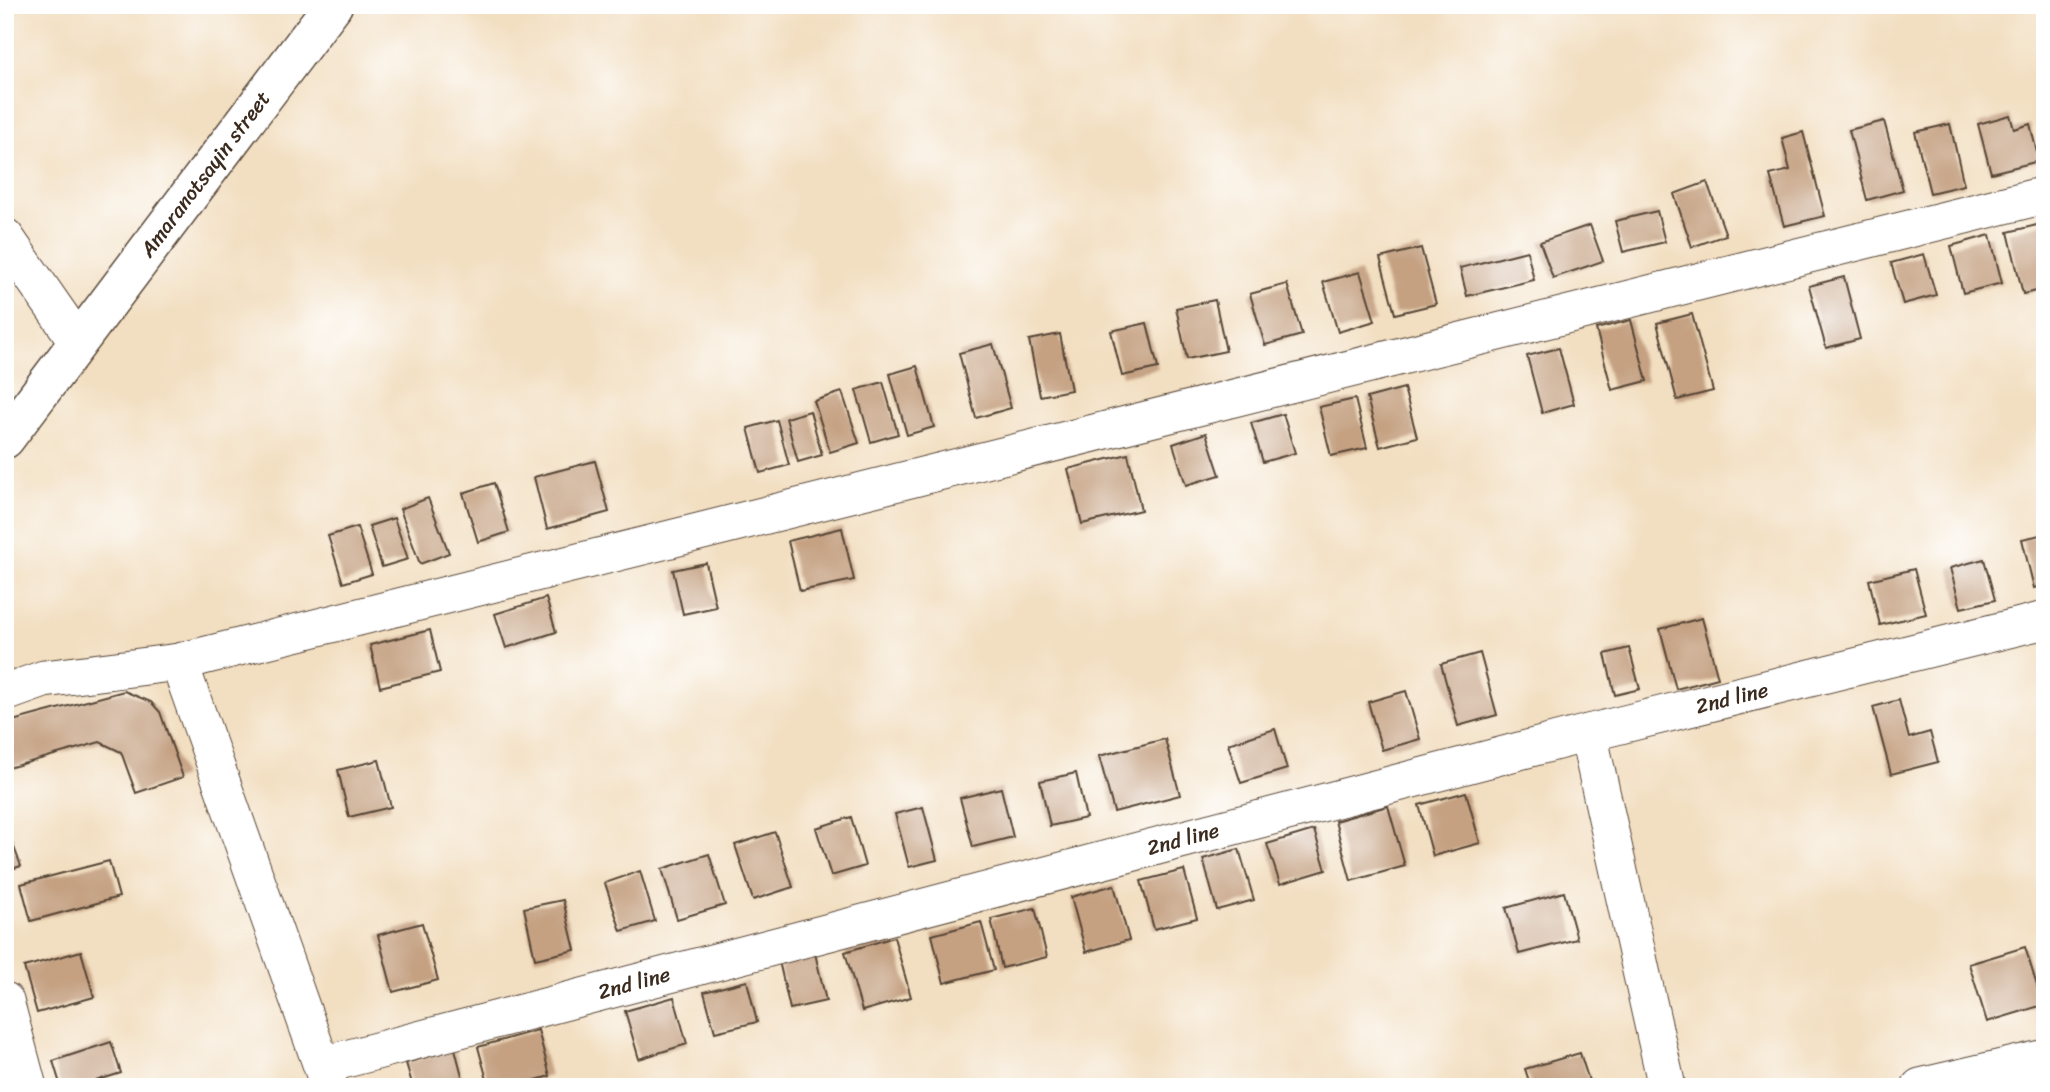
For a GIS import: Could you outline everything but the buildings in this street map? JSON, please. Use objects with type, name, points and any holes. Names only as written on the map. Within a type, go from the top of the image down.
[{"type":"main road","name":"Amaranotsayin street","points":[[5,439],[333,5]]},
{"type":"street","points":[[5,693],[44,679],[179,662],[2045,195]]},
{"type":"street","points":[[5,237],[78,342]]},
{"type":"street","name":"2nd line","points":[[326,1076],[1588,733],[2045,621]]},
{"type":"street","points":[[179,662],[326,1076]]},
{"type":"street","points":[[1588,733],[1667,1087]]},
{"type":"street","points":[[5,1002],[28,1087]]},
{"type":"street","points":[[1920,1087],[2045,1058]]}]
